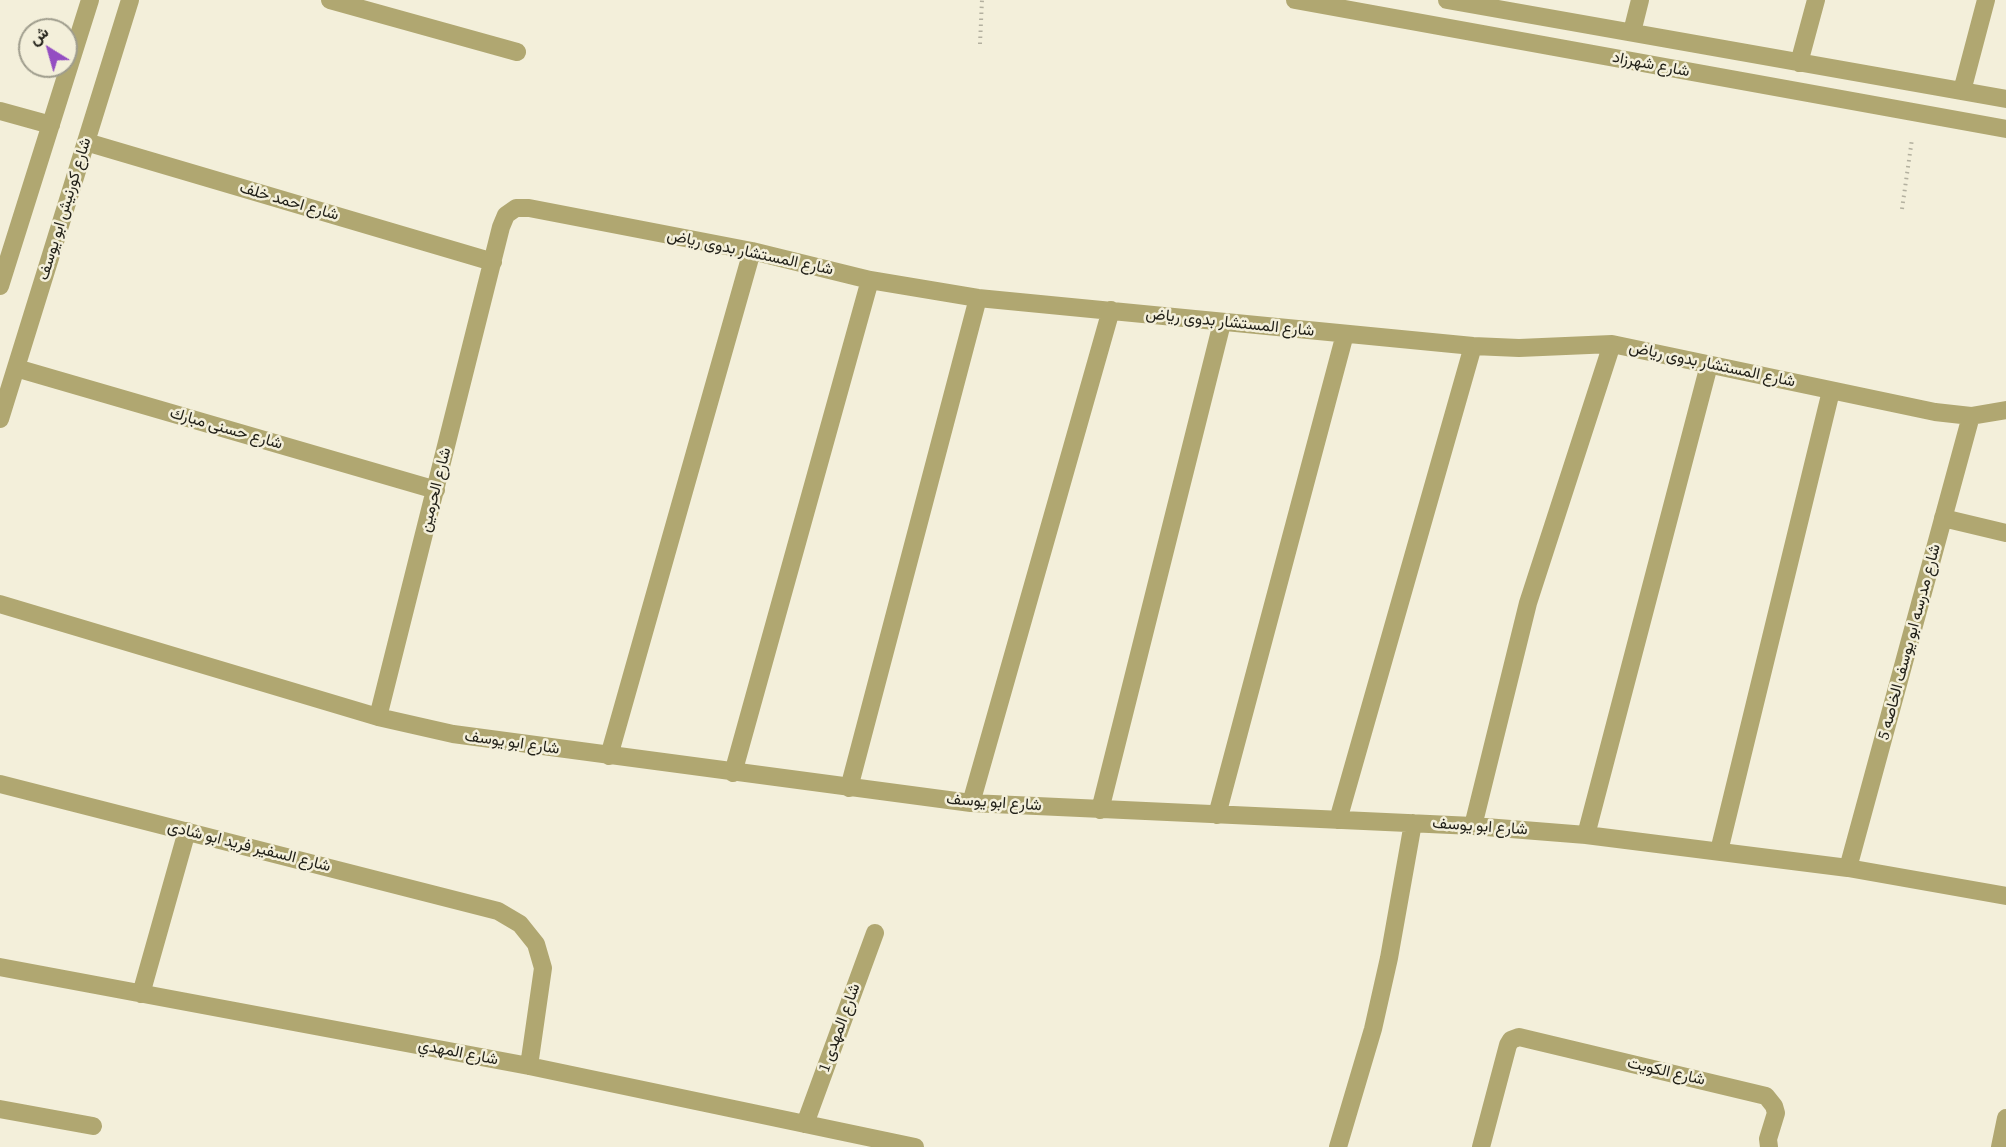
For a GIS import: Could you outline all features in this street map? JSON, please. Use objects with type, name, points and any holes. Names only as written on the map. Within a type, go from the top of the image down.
[{"type":"street","points":[[0,286],[90,0]]},
{"type":"street","name":"شارع كورنيش ابو يوسف","points":[[0,419],[130,0]]},
{"type":"street","points":[[330,0],[517,52]]},
{"type":"street","name":"شارع شهرزاد","points":[[1295,0],[2006,129]]},
{"type":"street","name":"شارع شهرزاد","points":[[1447,0],[1477,3],[2006,99]]},
{"type":"street","points":[[1632,32],[1640,0]]},
{"type":"street","points":[[1799,63],[1816,0]]},
{"type":"street","points":[[1962,91],[1986,0]]},
{"type":"street","points":[[0,111],[51,125]]},
{"type":"street","name":"شارع احمد خلف","points":[[86,142],[493,262]]},
{"type":"street","name":"شارع المستشار بدوى رياض","points":[[493,262],[506,215],[516,208],[529,208],[752,251],[870,280],[978,298],[1473,346],[1520,348],[1612,344],[1935,412],[1971,416],[2006,410]]},
{"type":"street","points":[[609,756],[752,251]]},
{"type":"street","name":"شارع الحرمين","points":[[378,717],[493,262]]},
{"type":"street","points":[[733,772],[870,280]]},
{"type":"street","points":[[849,788],[978,298]]},
{"type":"street","points":[[971,803],[1111,310]]},
{"type":"street","points":[[1100,810],[1222,323]]},
{"type":"street","points":[[1217,815],[1345,334]]},
{"type":"street","points":[[1473,826],[1528,603],[1612,344]]},
{"type":"street","points":[[1338,820],[1473,346]]},
{"type":"street","points":[[1586,835],[1708,365]]},
{"type":"street","name":"شارع حسنى مبارك","points":[[16,368],[436,490]]},
{"type":"street","points":[[1719,851],[1831,391]]},
{"type":"street","name":"شارع مدرسه ابو يوسف الخاصه 5","points":[[1848,868],[1971,416]]},
{"type":"street","points":[[1943,518],[2006,532]]},
{"type":"street","name":"شارع ابو يوسف","points":[[0,604],[378,717],[453,734],[971,803],[1473,826],[1586,835],[1848,868],[2006,896]]},
{"type":"street","name":"شارع السفير فريد ابو شادى","points":[[0,784],[498,911],[520,924],[536,944],[543,968],[529,1066]]},
{"type":"street","points":[[1338,1147],[1376,1019],[1413,823]]},
{"type":"street","points":[[141,994],[187,831]]},
{"type":"street","name":"شارع المهدى 1","points":[[805,1124],[875,933]]},
{"type":"street","name":"شارع المهدي","points":[[0,967],[529,1066],[915,1147]]},
{"type":"street","name":"شارع الكويت","points":[[1481,1147],[1508,1045],[1511,1040],[1519,1037],[1766,1096],[1774,1106],[1776,1113],[1768,1139],[1769,1147]]},
{"type":"street","points":[[0,1108],[93,1126]]},
{"type":"street","points":[[2000,1147],[2006,1118]]},
{"type":"path","points":[[980,44],[982,0]]},
{"type":"path","points":[[1902,209],[1915,113]]}]
